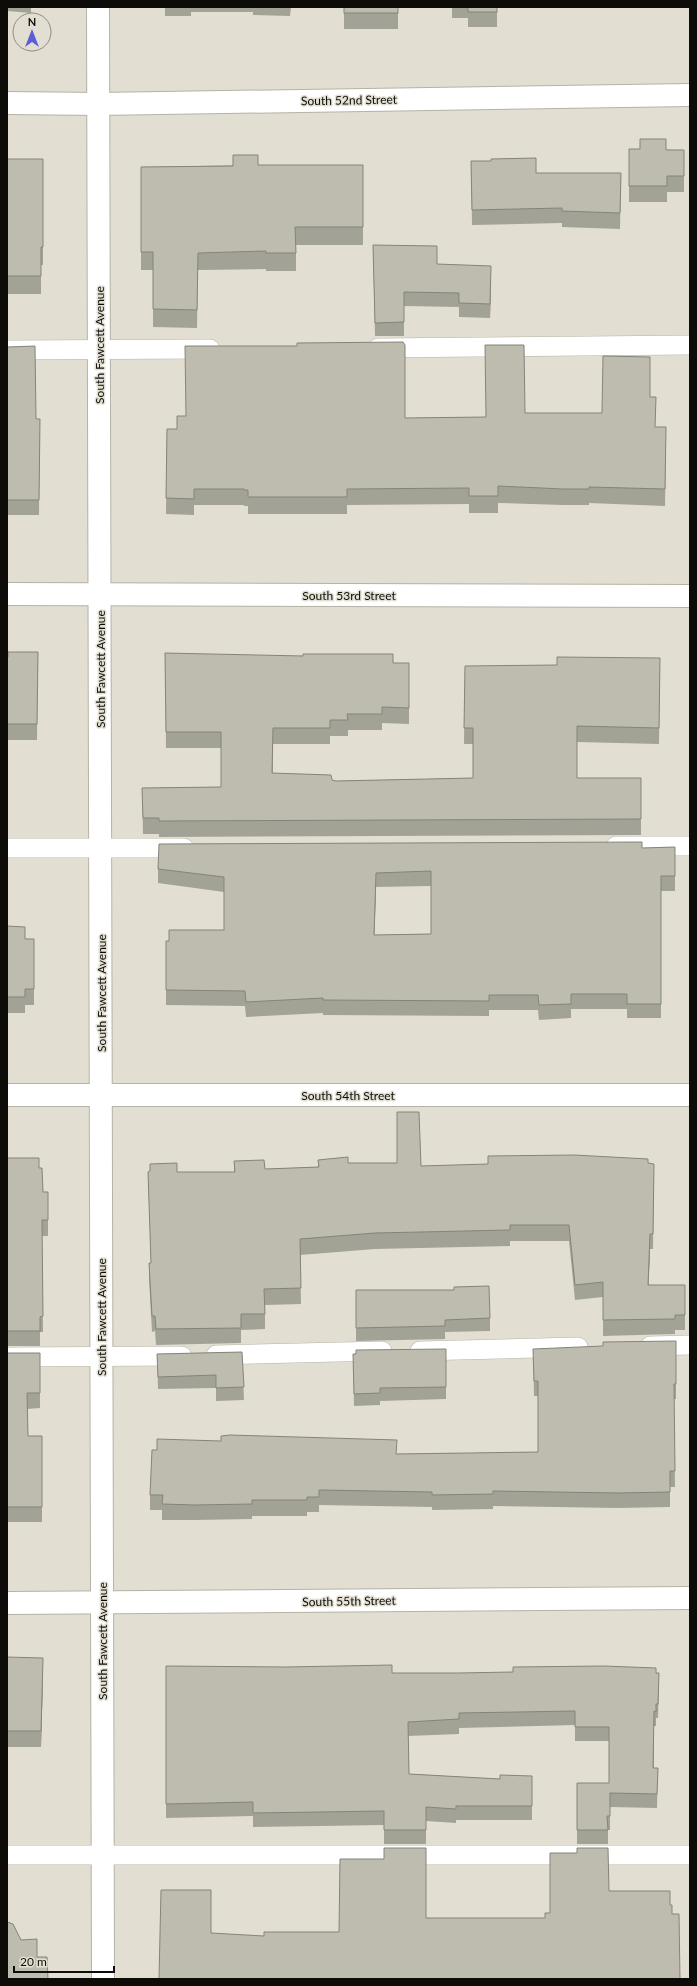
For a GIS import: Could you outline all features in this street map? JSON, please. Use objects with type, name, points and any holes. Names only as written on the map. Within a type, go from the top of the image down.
[{"type":"street","name":"South Fawcett Avenue","points":[[98,7],[103,1979]]},
{"type":"street","name":"South 52nd Street","points":[[7,103],[98,104],[690,95]]},
{"type":"street","name":"South 53rd Street","points":[[7,594],[690,596]]},
{"type":"street","name":"South 54th Street","points":[[7,1095],[690,1095]]},
{"type":"street","name":"South 55th Street","points":[[7,1603],[102,1604],[690,1598]]},
{"type":"lane","points":[[363,348],[690,345]]},
{"type":"lane","points":[[7,350],[227,349]]},
{"type":"lane","points":[[602,846],[690,846]]},
{"type":"lane","points":[[7,848],[204,848]]},
{"type":"lane","points":[[634,1346],[690,1345]]},
{"type":"lane","points":[[7,1357],[101,1357],[594,1347]]},
{"type":"lane","points":[[7,1855],[690,1855]]},
{"type":"building","points":[[344,7],[398,7],[398,13],[344,13]]},
{"type":"building","points":[[468,7],[497,7],[497,12],[468,12]]},
{"type":"building","points":[[640,139],[666,139],[666,150],[684,150],[684,176],[667,176],[667,186],[629,186],[629,149],[640,149]]},
{"type":"building","points":[[233,155],[258,155],[258,165],[363,165],[363,227],[295,227],[296,253],[266,253],[266,251],[198,253],[197,310],[153,309],[153,252],[141,252],[141,167],[233,166]]},
{"type":"building","points":[[536,158],[536,173],[621,173],[620,213],[562,211],[562,208],[472,210],[471,161]]},
{"type":"building","points":[[7,159],[43,159],[43,247],[41,247],[41,276],[7,276]]},
{"type":"building","points":[[373,245],[437,246],[437,264],[491,266],[490,304],[459,303],[459,293],[404,292],[404,322],[375,323]]},
{"type":"building","points":[[403,342],[405,345],[405,418],[486,417],[485,345],[524,345],[525,413],[602,413],[603,356],[650,357],[650,397],[656,397],[655,427],[666,427],[665,489],[589,487],[589,489],[563,489],[498,486],[498,496],[469,496],[469,488],[347,489],[347,497],[248,497],[248,490],[244,489],[194,489],[194,499],[166,498],[167,429],[177,429],[177,416],[186,416],[185,346],[297,346],[297,343]]},
{"type":"building","points":[[35,346],[36,419],[40,419],[39,500],[7,500],[7,347]]},
{"type":"building","points":[[8,652],[38,652],[37,724],[7,724]]},
{"type":"building","points":[[165,653],[303,656],[303,654],[393,654],[393,663],[409,663],[409,708],[382,707],[382,714],[347,714],[348,720],[330,720],[330,728],[273,728],[272,773],[331,775],[332,780],[336,781],[473,778],[473,728],[464,728],[465,666],[557,665],[557,657],[660,658],[659,728],[577,726],[577,778],[641,778],[641,819],[159,821],[159,818],[143,818],[142,788],[221,787],[221,732],[166,732]]},
{"type":"building","points":[[642,842],[642,848],[675,847],[675,876],[661,876],[661,1004],[627,1004],[627,994],[571,994],[571,1004],[539,1005],[538,995],[489,995],[489,1001],[323,1000],[323,998],[246,1002],[245,991],[166,990],[166,941],[169,941],[169,930],[224,930],[224,877],[158,869],[159,844]],"holes":[[[431,871],[431,934],[374,935],[376,873]]]},
{"type":"building","points":[[7,926],[25,927],[25,939],[34,939],[34,989],[25,989],[25,997],[7,997]]},
{"type":"building","points":[[397,1112],[419,1112],[421,1166],[488,1164],[488,1156],[574,1155],[648,1159],[648,1163],[654,1164],[653,1234],[650,1234],[648,1285],[685,1285],[685,1315],[675,1315],[675,1319],[603,1320],[603,1282],[575,1285],[569,1225],[510,1225],[510,1230],[375,1233],[300,1239],[301,1288],[264,1289],[265,1314],[241,1314],[241,1328],[156,1329],[155,1316],[152,1316],[149,1263],[151,1263],[148,1172],[150,1171],[150,1164],[177,1163],[177,1172],[235,1172],[234,1161],[264,1160],[265,1169],[319,1167],[318,1160],[348,1157],[348,1163],[397,1163]]},
{"type":"building","points":[[7,1158],[39,1158],[39,1168],[42,1168],[43,1192],[48,1192],[48,1220],[42,1220],[43,1316],[40,1317],[40,1331],[7,1331]]},
{"type":"building","points":[[489,1286],[490,1318],[445,1320],[445,1326],[356,1328],[356,1290],[454,1290],[454,1287]]},
{"type":"building","points":[[676,1341],[676,1384],[674,1384],[675,1471],[670,1471],[670,1492],[618,1493],[493,1491],[493,1494],[432,1495],[432,1492],[319,1490],[319,1497],[307,1497],[307,1500],[252,1500],[252,1504],[195,1505],[162,1504],[163,1495],[150,1495],[152,1450],[157,1450],[157,1439],[221,1441],[221,1436],[230,1435],[397,1440],[396,1454],[538,1452],[538,1381],[534,1381],[533,1349],[603,1346],[603,1342]]},
{"type":"building","points":[[446,1349],[446,1387],[380,1388],[380,1393],[354,1394],[353,1354],[356,1354],[356,1350]]},
{"type":"building","points":[[242,1352],[244,1387],[216,1388],[216,1375],[158,1377],[157,1354]]},
{"type":"building","points":[[7,1353],[40,1353],[40,1393],[27,1393],[28,1436],[42,1436],[42,1507],[7,1507]]},
{"type":"building","points":[[7,1657],[43,1658],[41,1731],[7,1731]]},
{"type":"building","points":[[392,1665],[392,1673],[513,1672],[513,1667],[604,1666],[656,1668],[656,1673],[659,1673],[658,1704],[656,1704],[656,1712],[654,1711],[653,1768],[658,1768],[657,1794],[610,1793],[610,1816],[607,1816],[608,1830],[577,1830],[577,1783],[609,1783],[609,1727],[575,1727],[575,1711],[459,1713],[459,1719],[408,1722],[409,1774],[500,1779],[500,1775],[532,1776],[532,1806],[456,1806],[456,1809],[426,1807],[426,1830],[384,1830],[384,1811],[253,1813],[253,1802],[166,1804],[166,1666],[286,1667]]},
{"type":"building","points":[[384,1848],[426,1848],[426,1918],[545,1918],[545,1913],[550,1913],[550,1853],[577,1853],[577,1848],[608,1848],[609,1891],[670,1891],[670,1905],[672,1905],[672,1914],[679,1914],[680,1979],[159,1979],[161,1890],[211,1890],[211,1933],[264,1936],[264,1932],[339,1932],[340,1859],[384,1859]]},
{"type":"building","points":[[7,1922],[13,1924],[21,1940],[37,1939],[37,1957],[47,1957],[48,1979],[7,1979]]}]
